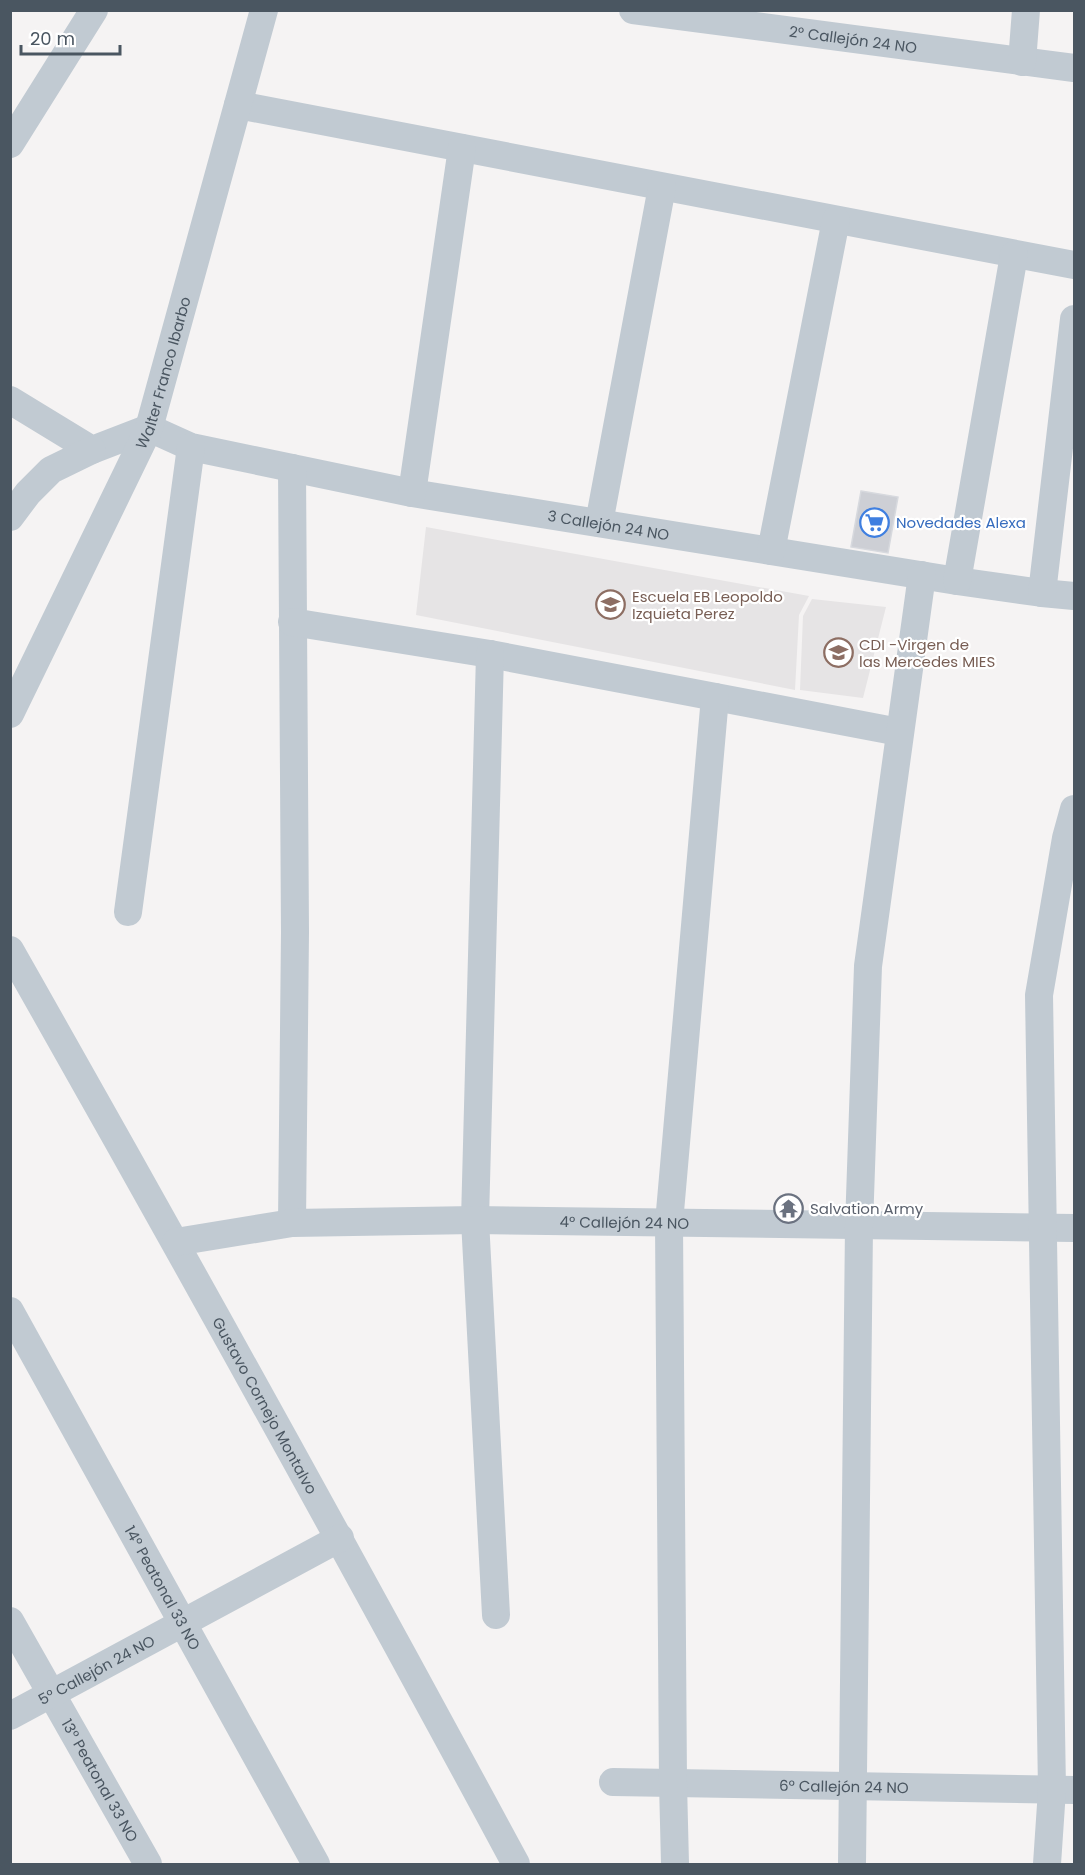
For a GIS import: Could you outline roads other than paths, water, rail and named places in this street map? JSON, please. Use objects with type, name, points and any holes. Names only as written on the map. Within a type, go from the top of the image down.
[{"type":"street","points":[[10,144],[94,10]]},
{"type":"street","name":"Walter Franco Ibarbo","points":[[10,714],[149,428],[264,10]]},
{"type":"street","points":[[1022,62],[1026,10]]},
{"type":"street","name":"2° Callejón 24 NO","points":[[648,12],[760,19],[1022,62],[1074,68]]},
{"type":"street","points":[[238,105],[1074,265]]},
{"type":"street","points":[[412,493],[462,148]]},
{"type":"street","points":[[598,523],[662,187]]},
{"type":"street","points":[[771,550],[836,220]]},
{"type":"street","points":[[957,581],[1014,255]]},
{"type":"street","points":[[1042,594],[1074,319]]},
{"type":"street","points":[[10,400],[92,450]]},
{"type":"street","points":[[10,517],[28,493],[51,470],[92,450],[149,428]]},
{"type":"street","name":"3 Callejón 24 NO","points":[[149,428],[191,447],[412,493],[957,581],[1042,594],[1074,596]]},
{"type":"street","points":[[128,912],[191,447]]},
{"type":"street","points":[[292,468],[295,932],[292,1223]]},
{"type":"street","points":[[852,1864],[860,1226],[868,966],[922,575]]},
{"type":"street","points":[[292,622],[490,654],[899,732]]},
{"type":"street","points":[[490,654],[475,1220],[496,1615]]},
{"type":"street","points":[[675,1864],[669,1223],[715,697]]},
{"type":"street","points":[[1047,1864],[1063,1790],[1043,1228],[1039,995],[1066,838],[1074,809]]},
{"type":"street","name":"Gustavo Cornejo Montalvo","points":[[10,950],[176,1242],[340,1538],[516,1864]]},
{"type":"street","name":"4° Callejón 24 NO","points":[[176,1242],[292,1223],[475,1220],[1074,1228]]},
{"type":"street","name":"14° Peatonal 33 NO","points":[[10,1311],[316,1864]]},
{"type":"street","name":"5° Callejón 24 NO","points":[[10,1716],[340,1538]]},
{"type":"street","name":"13° Peatonal 33 NO","points":[[10,1621],[148,1864]]},
{"type":"street","name":"6° Callejón 24 NO","points":[[613,1782],[1063,1790]]},
{"type":"place","name":"Novedades Alexa","points":[[875,522]]},
{"type":"place","name":"Escuela EB Leopoldo Izquieta Perez","points":[[611,605]]},
{"type":"place","name":"CDI -Virgen de las Mercedes MIES","points":[[838,653]]},
{"type":"place","name":"Salvation Army","points":[[789,1208]]}]
